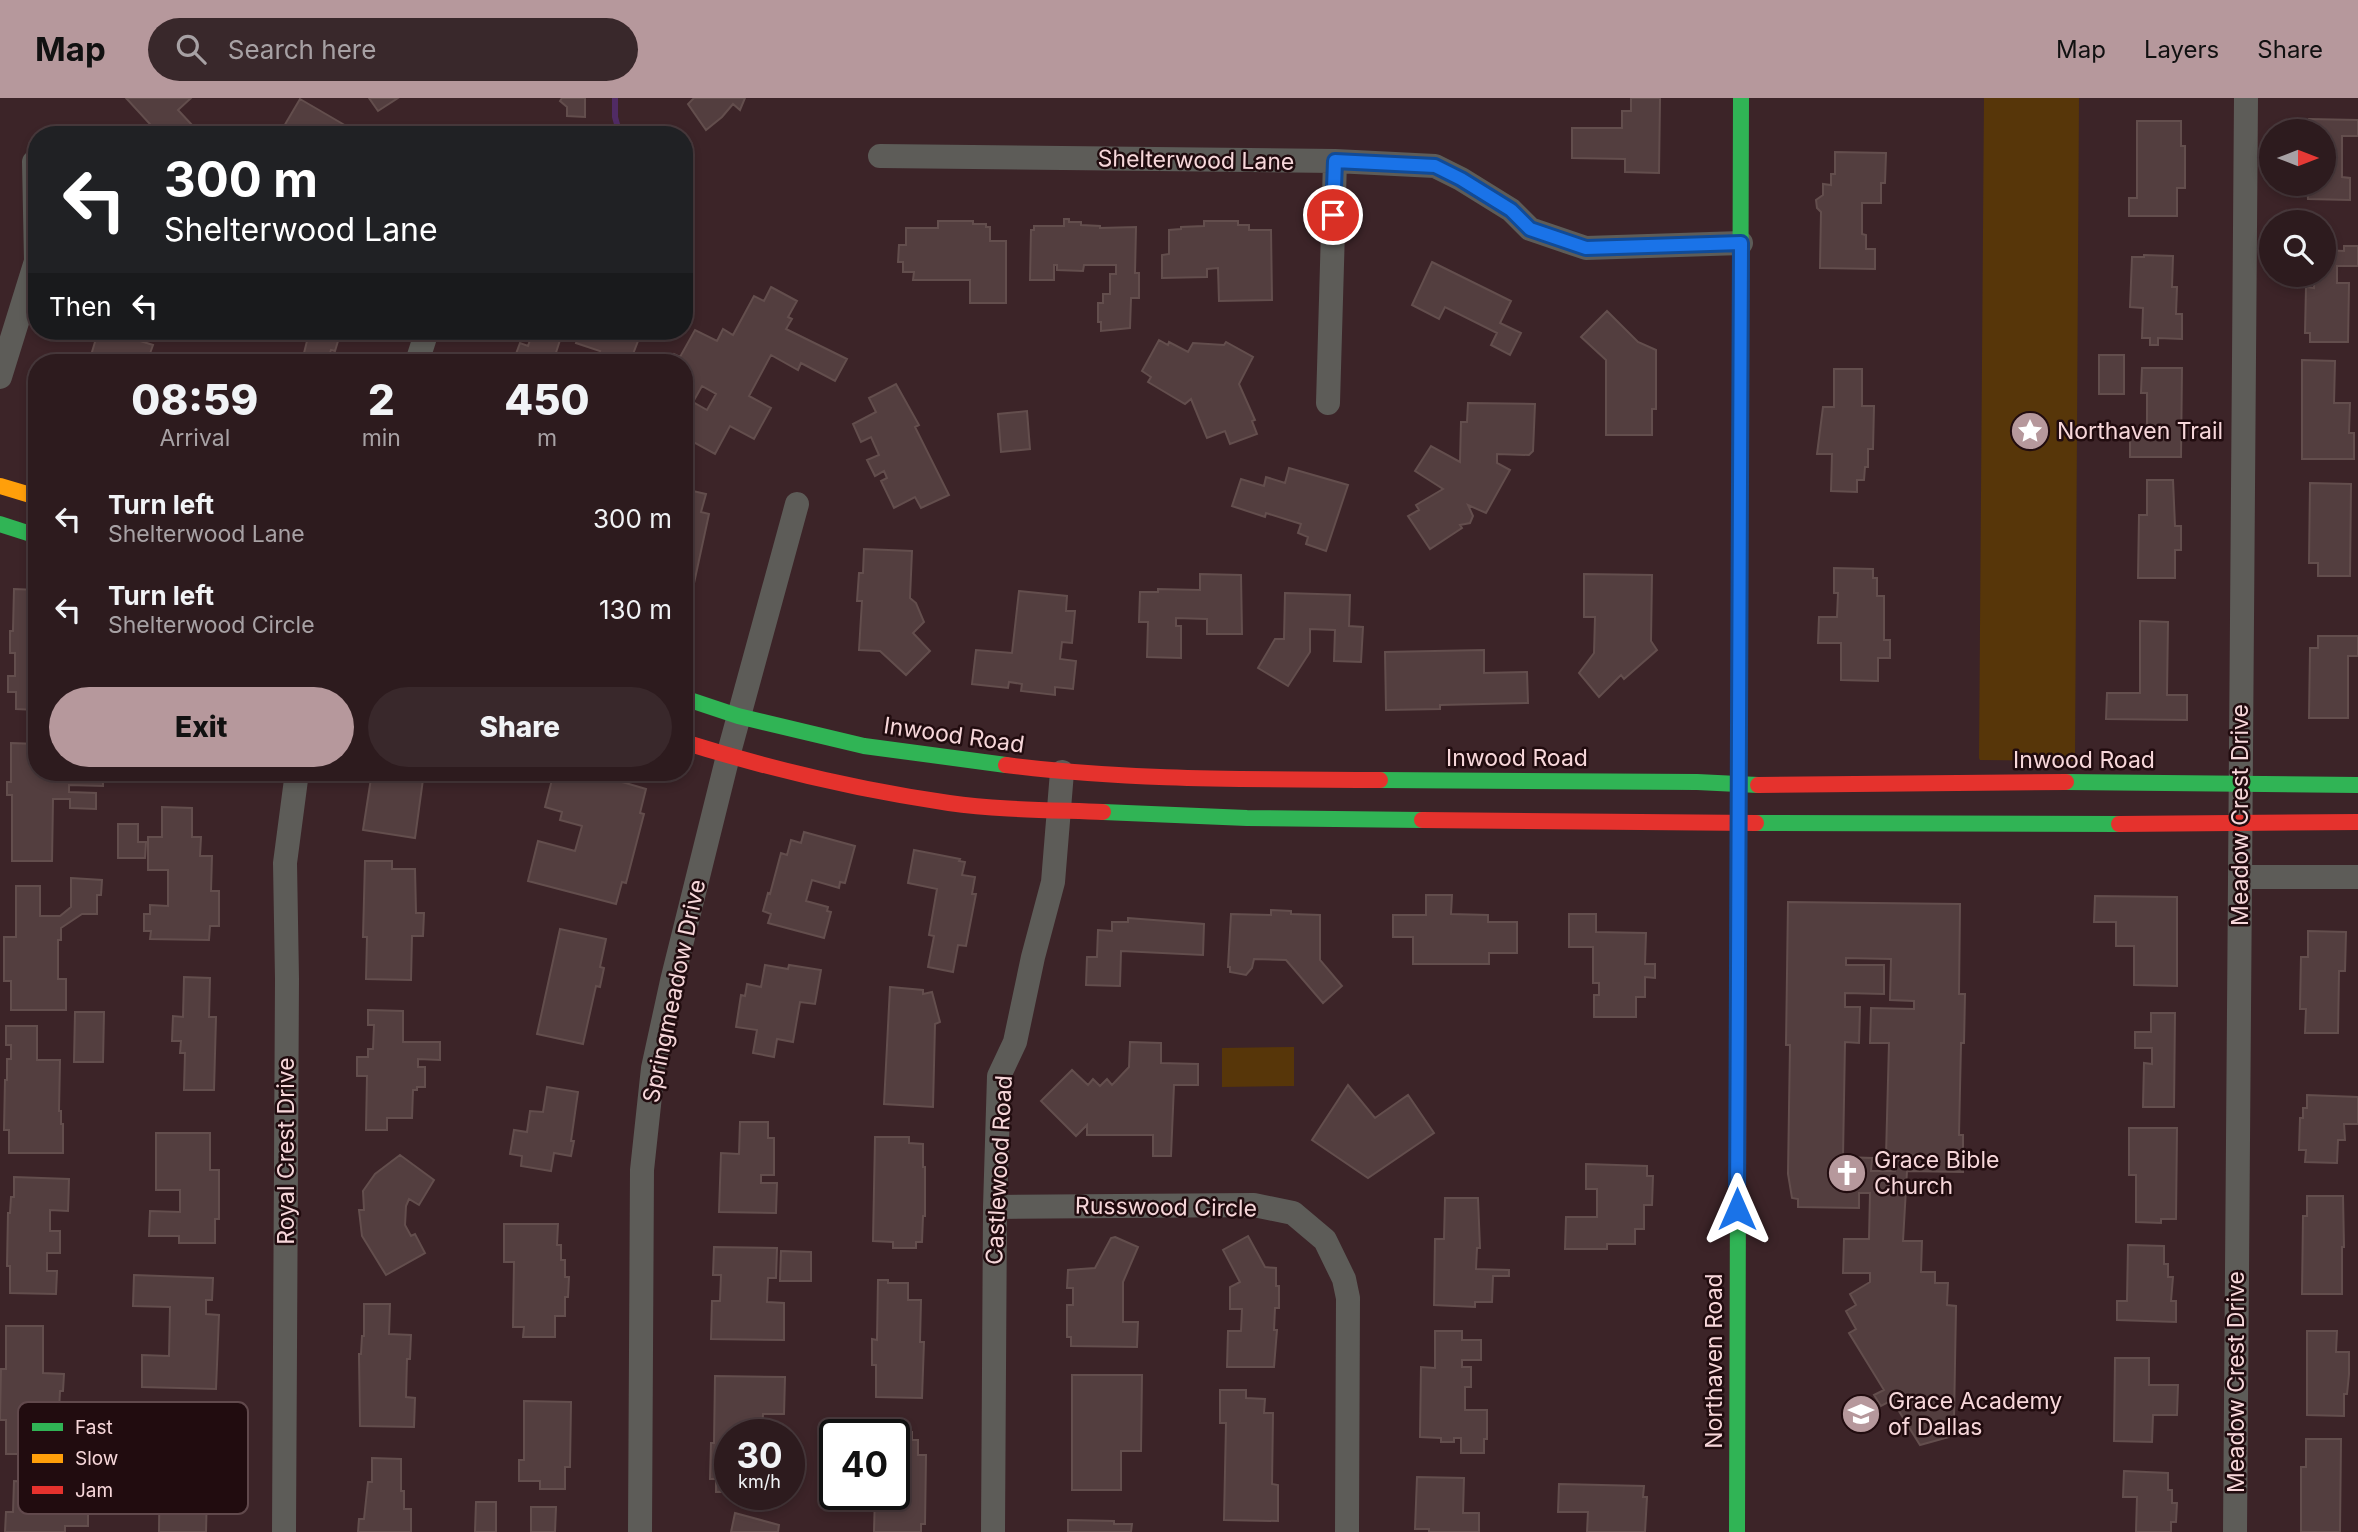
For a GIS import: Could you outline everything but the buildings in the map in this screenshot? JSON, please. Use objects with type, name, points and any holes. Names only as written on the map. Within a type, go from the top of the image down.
[{"type":"main road","name":"Northaven Road","points":[[1737,1532],[1741,98]]},
{"type":"main road","points":[[0,486],[28,495]]},
{"type":"main road","points":[[0,524],[28,533]]},
{"type":"main road","name":"Inwood Road","points":[[693,701],[738,716],[864,746],[1062,772],[1182,779],[1697,782],[1738,785],[2116,782],[2358,785]]},
{"type":"main road","points":[[693,744],[728,756],[836,783],[938,801],[1059,810],[1247,818],[1738,823],[1994,825],[2358,822]]},
{"type":"street","name":"Meadow Crest Drive","points":[[2235,1532],[2246,98]]},
{"type":"street","name":"Shelterwood Lane","points":[[880,156],[1335,161],[1435,166],[1511,210],[1530,229],[1586,248],[1741,243]]},
{"type":"street","points":[[1328,403],[1335,161]]},
{"type":"street","points":[[0,376],[28,287]]},
{"type":"street","name":"Springmeadow Drive","points":[[640,1532],[642,1170],[653,1068],[671,981],[738,716],[797,504]]},
{"type":"street","name":"Castlewood Road","points":[[993,1532],[995,1207],[999,1076],[1015,1042],[1052,882],[1062,772]]},
{"type":"street","name":"Royal Crest Drive","points":[[284,1532],[287,1007],[285,863],[296,781]]},
{"type":"street","points":[[2240,877],[2358,877]]},
{"type":"street","name":"Russwood Circle","points":[[995,1207],[1254,1205],[1293,1213],[1325,1240],[1344,1279],[1348,1298],[1347,1532]]},
{"type":"shaded area","name":"Northaven Trail","points":[[1984,98],[2079,98],[2075,761],[1979,758]]},
{"type":"shaded area","points":[[1294,1047],[1294,1086],[1222,1087],[1222,1048]]},
{"type":"waterway","points":[[615,98],[618,126]]},
{"type":"traffic: fast","points":[[1739,772],[1741,98]]},
{"type":"traffic: fast","points":[[0,524],[28,533]]},
{"type":"traffic: fast","points":[[693,701],[738,716],[864,746],[1006,765]]},
{"type":"traffic: fast","points":[[1380,780],[1697,782],[1758,785]]},
{"type":"traffic: fast","points":[[2066,782],[2358,785]]},
{"type":"traffic: fast","points":[[1103,812],[1247,818],[1422,820]]},
{"type":"traffic: fast","points":[[1756,823],[2119,824]]},
{"type":"traffic: fast","points":[[1737,1532],[1738,1187]]},
{"type":"traffic: slow","points":[[0,486],[28,494]]},
{"type":"traffic: jam","points":[[693,745],[815,778],[915,798],[987,807],[1103,812]]},
{"type":"traffic: jam","points":[[1006,765],[1146,777],[1380,780]]},
{"type":"traffic: jam","points":[[1738,1187],[1739,772]]},
{"type":"traffic: jam","points":[[1758,785],[2066,782]]},
{"type":"traffic: jam","points":[[1422,820],[1756,823]]},
{"type":"traffic: jam","points":[[2119,824],[2358,822]]},
{"type":"place","name":"Northaven Trail","points":[[2030,431]]},
{"type":"place","name":"Grace Bible Church","points":[[1847,1173]]},
{"type":"place","name":"Grace Academy of Dallas","points":[[1861,1414]]},
{"type":"route","points":[[1333,215],[1335,161],[1435,166],[1511,210],[1530,229],[1586,248],[1741,243],[1737,1209]]}]
